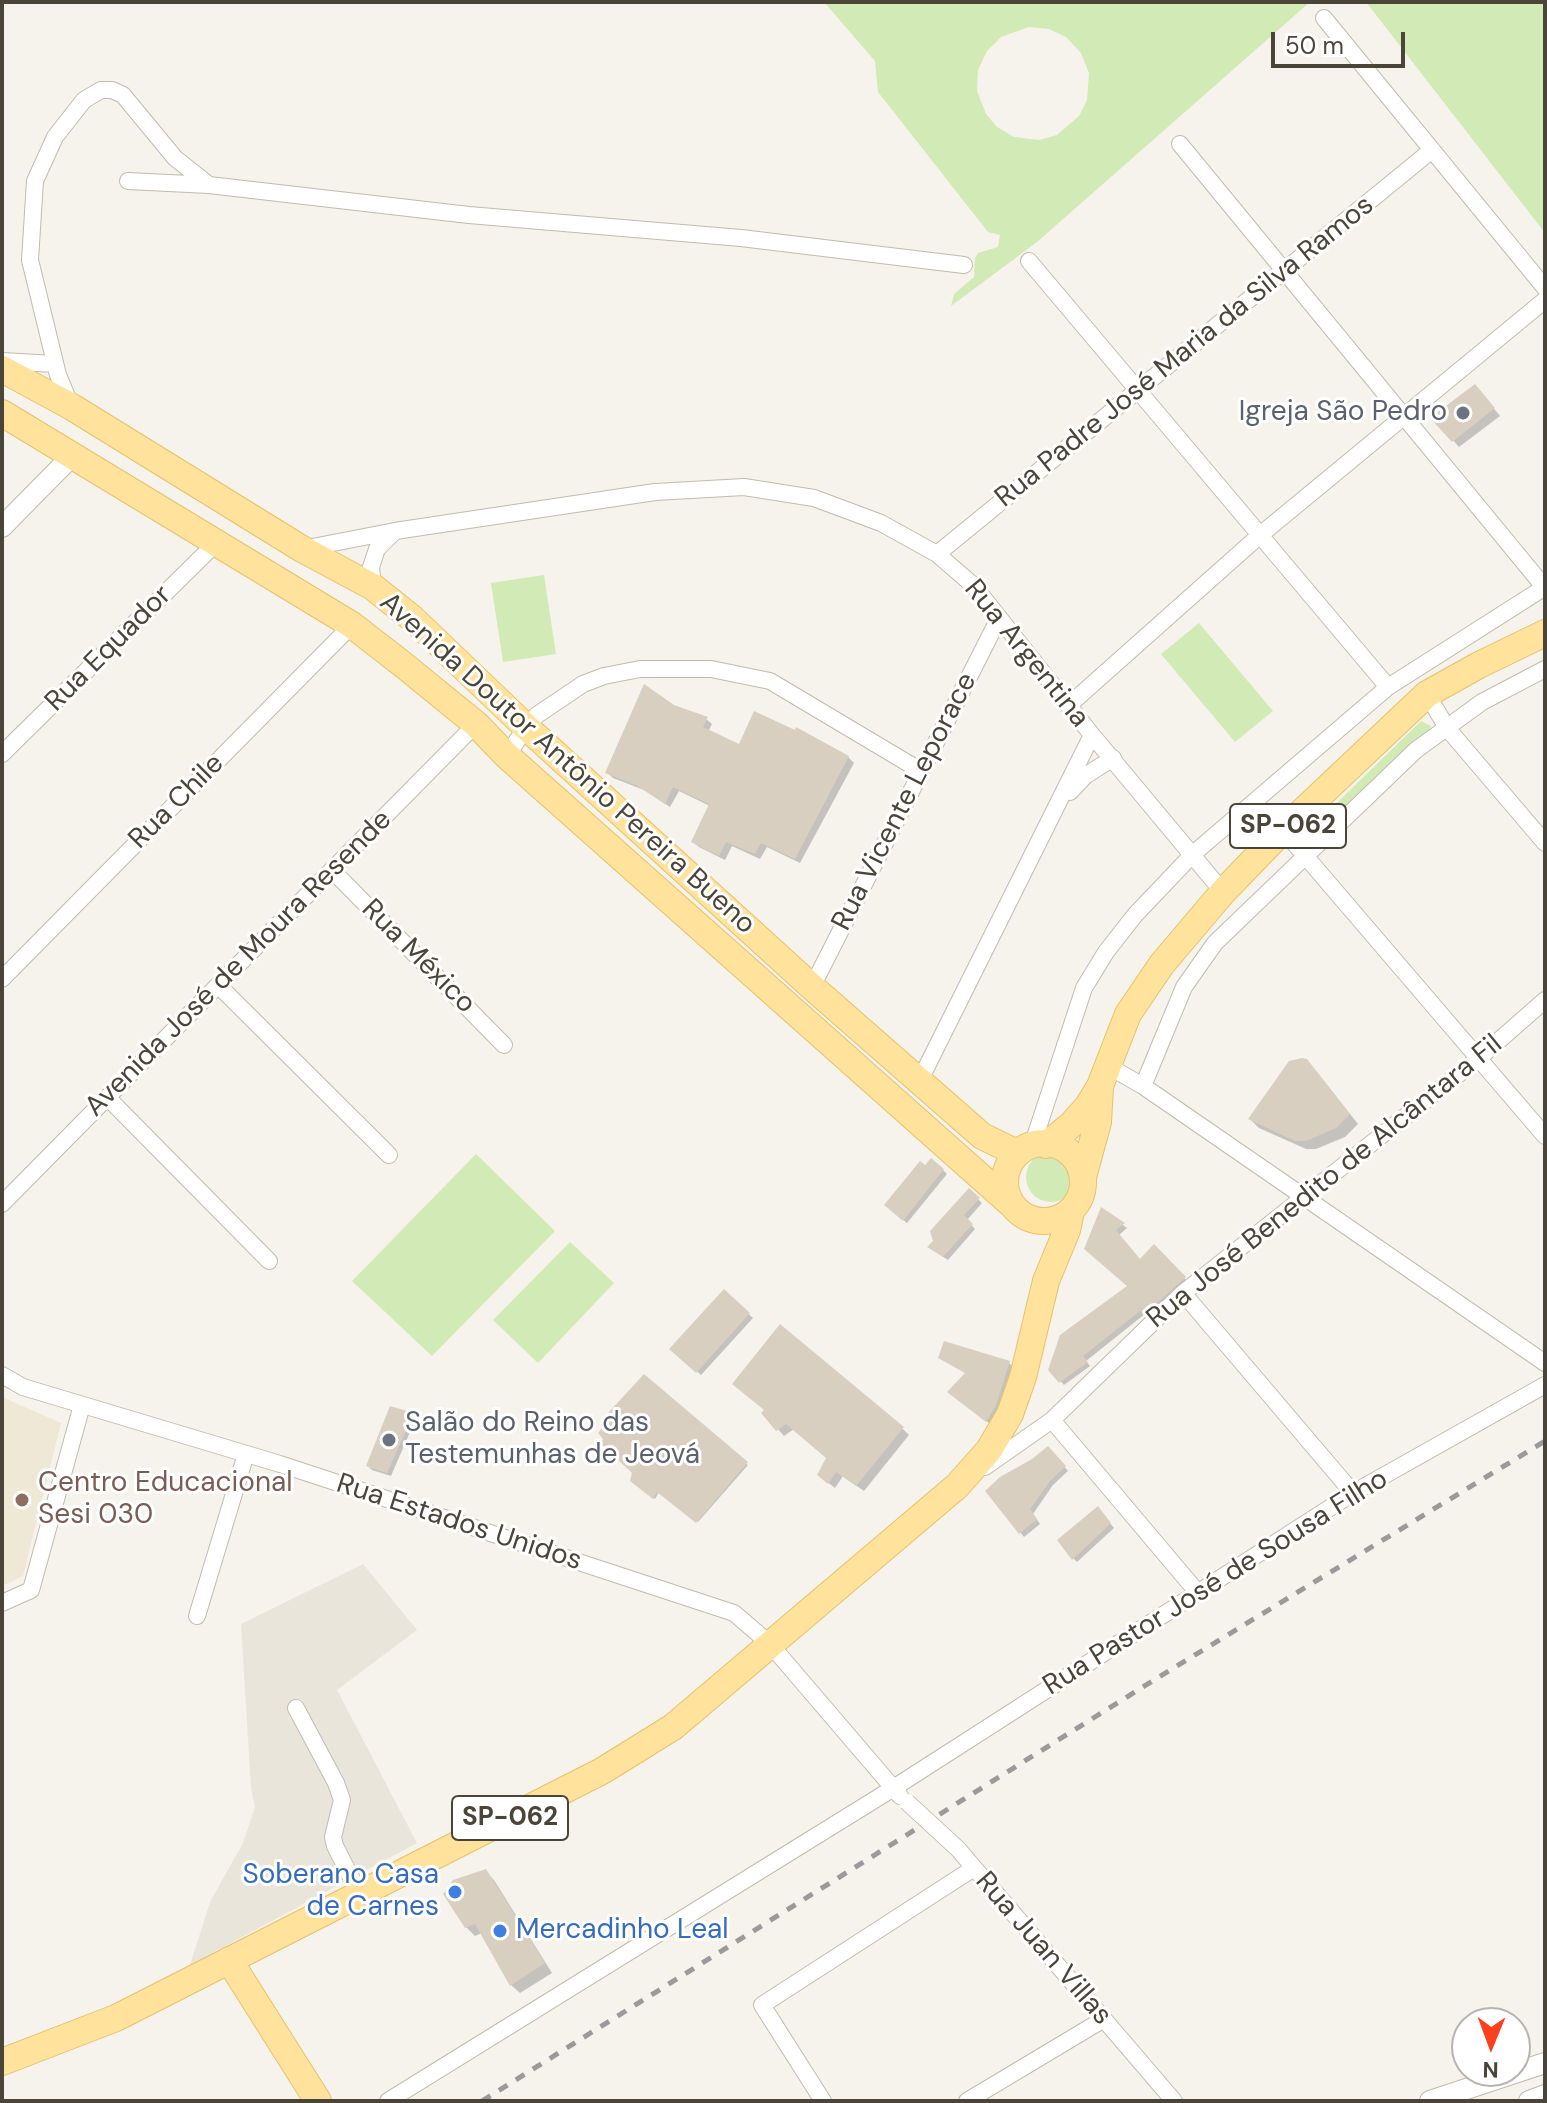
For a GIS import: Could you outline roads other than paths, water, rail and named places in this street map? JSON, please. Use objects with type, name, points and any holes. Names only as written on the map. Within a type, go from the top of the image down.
[{"type":"main road","name":"Avenida Doutor Antônio Pereira Bueno","points":[[2,369],[88,417],[302,549],[373,587],[413,619],[526,727],[812,987],[982,1136],[1032,1148]]},
{"type":"main road","name":"Avenida Doutor Antônio Pereira Bueno","points":[[2,413],[352,625],[476,724],[507,756],[1010,1203]]},
{"type":"main road","points":[[88,417],[105,451],[73,457],[58,440],[65,426],[88,417]]},
{"type":"main road","name":"SP-062","points":[[1032,1148],[1071,1125],[1088,1106],[1104,1076],[1128,1014],[1162,964],[1223,892],[1283,830],[1427,694],[1545,633]]},
{"type":"main road","name":"SP-062","points":[[2,2062],[116,2018],[602,1771],[673,1727],[957,1486],[989,1450],[1010,1414],[1023,1377],[1046,1281],[1067,1230],[1071,1211],[1080,1198],[1098,1122],[1104,1076]]},
{"type":"main road","points":[[1071,1211],[1047,1221],[1032,1220],[1010,1203],[1004,1186],[1008,1166],[1032,1148],[1061,1146],[1076,1160],[1083,1177]]},
{"type":"main road","name":"SP-062","points":[[1032,1220],[1043,1237],[1046,1281]]},
{"type":"main road","points":[[229,1960],[318,2101]]},
{"type":"street","points":[[1324,18],[1545,288]]},
{"type":"street","points":[[88,417],[55,364],[30,260],[35,181],[55,137],[84,100],[101,90],[112,90],[123,95],[175,158],[209,185]]},
{"type":"street","points":[[1032,1148],[1084,988],[1106,952],[1135,915],[1193,854],[1388,687],[1545,587],[1180,144]]},
{"type":"street","name":"Rua Padre José Maria da Silva Ramos","points":[[937,554],[1432,150]]},
{"type":"street","points":[[128,181],[209,185],[469,215],[741,238],[964,265]]},
{"type":"street","points":[[1029,261],[1388,687]]},
{"type":"street","points":[[1069,705],[1259,536],[1545,300]]},
{"type":"street","points":[[2,361],[55,364]]},
{"type":"street","points":[[2,527],[73,457]]},
{"type":"street","name":"Rua Argentina","points":[[302,549],[395,531],[655,492],[744,487],[814,498],[881,523],[937,554],[974,586],[1092,735],[1223,892]]},
{"type":"street","points":[[373,587],[371,567],[377,549],[395,531]]},
{"type":"street","name":"Rua Equador","points":[[2,754],[216,543]]},
{"type":"street","name":"Rua Vicente Leporace","points":[[812,987],[999,618]]},
{"type":"street","name":"Rua Chile","points":[[2,979],[352,625]]},
{"type":"street","points":[[507,756],[526,727],[549,704],[583,684],[640,669],[711,669],[770,681],[921,771]]},
{"type":"street","points":[[1143,1086],[1184,987],[1215,943],[1304,854],[1416,750],[1482,702],[1545,669]]},
{"type":"street","points":[[1427,694],[1447,728],[1545,843]]},
{"type":"street","name":"Avenida José de Moura Resende","points":[[2,1204],[476,724]]},
{"type":"street","points":[[920,1080],[1063,799],[1092,735]]},
{"type":"street","points":[[1063,799],[1085,776],[1113,758]]},
{"type":"street","points":[[1283,830],[1545,1136]]},
{"type":"street","name":"Rua México","points":[[332,870],[504,1045]]},
{"type":"street","points":[[218,985],[389,1155]]},
{"type":"street","name":"Rua José Benedito de Alcântara Fil","points":[[957,1486],[1052,1420],[1183,1293],[1479,1058],[1545,1000]]},
{"type":"street","points":[[1104,1076],[1143,1086],[1545,1363]]},
{"type":"street","points":[[107,1097],[269,1261]]},
{"type":"street","points":[[1183,1293],[1353,1493]]},
{"type":"street","name":"Rua Estados Unidos","points":[[2,1375],[23,1387],[246,1454],[734,1613],[770,1644],[892,1789]]},
{"type":"street","name":"Rua Pastor José de Sousa Filho","points":[[388,2101],[892,1789],[1353,1493],[1545,1385]]},
{"type":"street","points":[[2,1603],[31,1590],[82,1405]]},
{"type":"street","points":[[1052,1420],[1198,1593]]},
{"type":"street","points":[[197,1616],[246,1454]]},
{"type":"street","points":[[296,1708],[342,1800],[333,1837],[360,1895]]},
{"type":"street","name":"Rua Juan Villas","points":[[892,1789],[958,1849],[1174,2101]]},
{"type":"street","points":[[823,2101],[762,2005],[974,1868]]},
{"type":"street","points":[[967,2101],[1104,2019]]},
{"type":"street","points":[[1430,2101],[1545,2063]]},
{"type":"street","points":[[1529,2101],[1545,2095]]},
{"type":"railway","points":[[482,2101],[1154,1680],[1545,1441]]},
{"type":"place","name":"Igreja São Pedro","points":[[1463,413]]},
{"type":"place","name":"Salão do Reino das Testemunhas de Jeová","points":[[389,1440]]},
{"type":"place","name":"Centro Educacional Sesi 030","points":[[22,1500]]},
{"type":"place","name":"Soberano Casa de Carnes","points":[[455,1892]]},
{"type":"place","name":"Mercadinho Leal","points":[[500,1931]]}]
